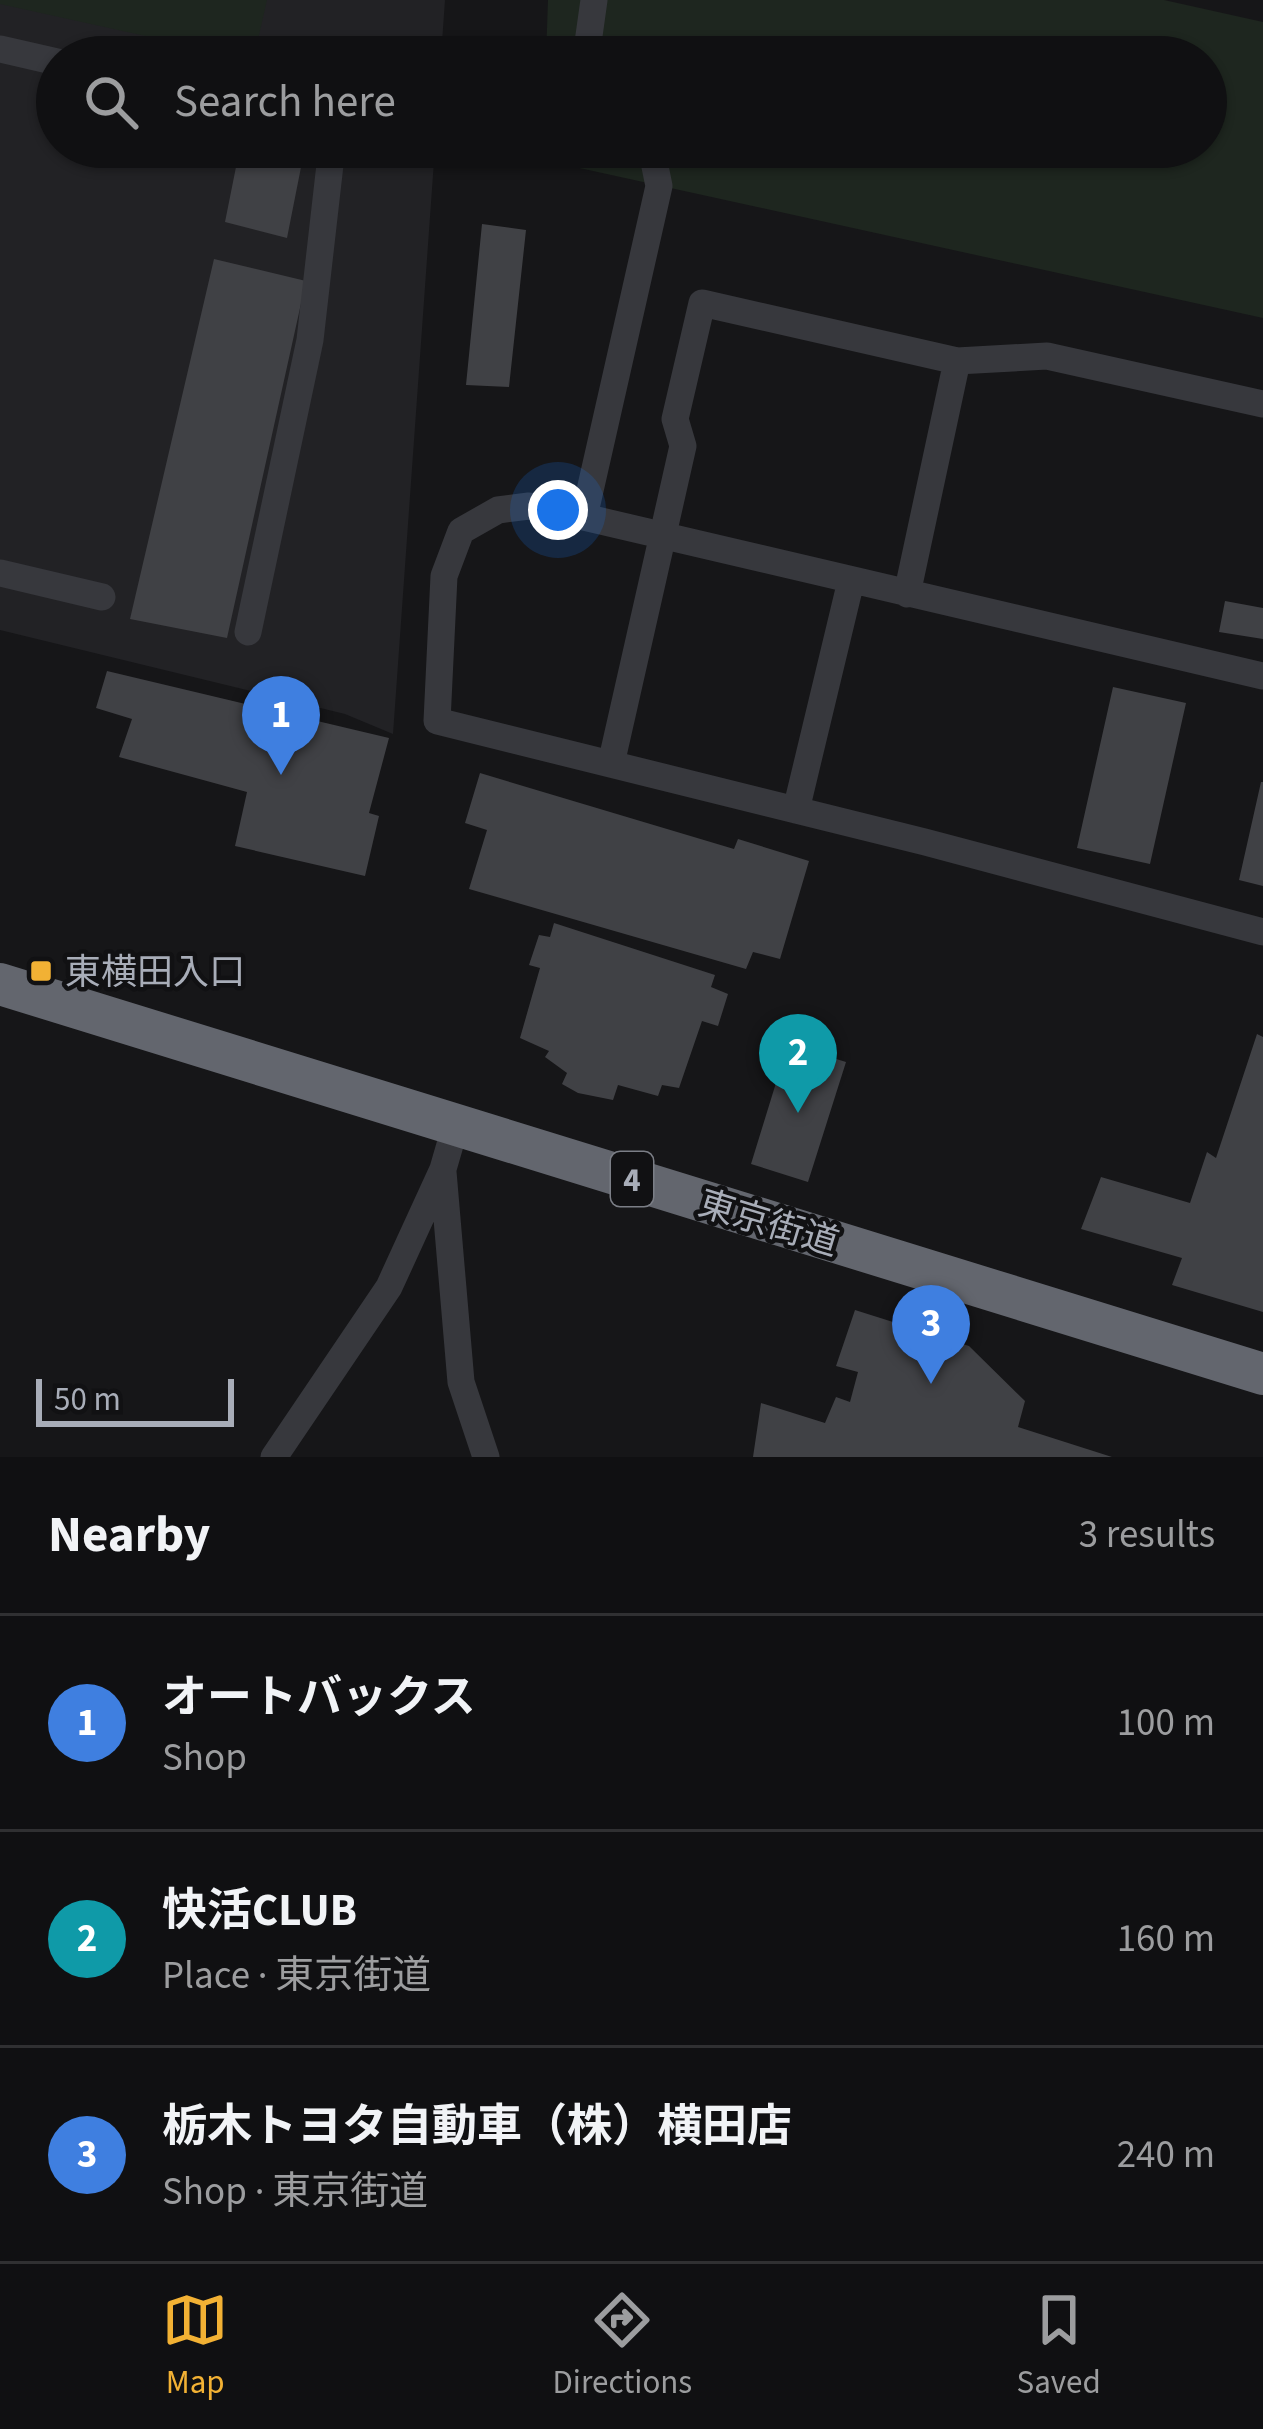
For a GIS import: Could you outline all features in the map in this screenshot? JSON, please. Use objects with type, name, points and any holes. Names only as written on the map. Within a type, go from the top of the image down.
[{"type":"highway","name":"東京街道","points":[[0,984],[1263,1374]]},
{"type":"street","points":[[589,36],[594,0]]},
{"type":"street","points":[[0,49],[36,57]]},
{"type":"street","points":[[248,632],[310,340],[330,168]]},
{"type":"street","points":[[584,517],[659,186],[655,168]]},
{"type":"street","points":[[611,764],[683,446],[676,419],[702,303],[957,361],[1047,356],[1263,404]]},
{"type":"street","points":[[907,594],[957,361]]},
{"type":"street","points":[[1263,676],[529,506],[498,509],[461,532],[444,576],[437,722],[1263,932]]},
{"type":"street","points":[[0,573],[101,597]]},
{"type":"street","points":[[796,810],[851,580]]},
{"type":"street","points":[[274,1457],[389,1287],[442,1169],[456,1124]]},
{"type":"street","points":[[442,1169],[461,1382],[486,1457]]},
{"type":"shaded area","points":[[0,0],[445,0],[442,36],[36,36],[36,168],[433,168],[393,734],[345,714],[0,630]]},
{"type":"shaded area","points":[[0,0],[267,0],[259,36],[146,36],[0,4]]},
{"type":"shaded area","points":[[548,0],[1164,0],[1263,22],[1263,318],[579,168],[1227,168],[1227,36],[547,36]]},
{"type":"building","points":[[236,168],[301,168],[287,238],[225,222]]},
{"type":"building","points":[[482,224],[526,230],[509,387],[466,385]]},
{"type":"building","points":[[214,259],[306,281],[227,638],[130,619]]},
{"type":"building","points":[[1225,601],[1263,608],[1263,639],[1219,632]]},
{"type":"building","points":[[107,671],[389,738],[369,813],[379,816],[365,876],[235,846],[247,792],[119,757],[132,719],[96,708]]},
{"type":"building","points":[[1113,687],[1186,703],[1150,864],[1077,848]]},
{"type":"building","points":[[480,773],[734,849],[738,839],[809,861],[780,959],[753,952],[746,969],[469,889],[487,830],[465,823]]},
{"type":"building","points":[[1263,782],[1263,886],[1239,880]]},
{"type":"building","points":[[554,923],[715,975],[711,987],[728,994],[718,1026],[702,1021],[679,1088],[662,1085],[658,1096],[618,1085],[613,1100],[578,1093],[562,1084],[567,1073],[545,1057],[549,1051],[520,1038],[540,968],[529,965],[539,935],[550,937]]},
{"type":"building","points":[[1257,1034],[1263,1037],[1263,1312],[1172,1285],[1182,1258],[1081,1229],[1101,1177],[1190,1203],[1207,1152],[1216,1158]]},
{"type":"building","points":[[788,1044],[846,1062],[808,1182],[751,1164]]},
{"type":"building","points":[[855,1310],[969,1346],[1025,1401],[1018,1427],[1112,1457],[753,1457],[761,1403],[825,1423],[836,1397],[850,1402],[858,1372],[836,1366]]},
{"type":"place","name":"オートバックス","points":[[281,775]]},
{"type":"place","name":"東横田入口","points":[[41,971]]},
{"type":"place","name":"快活CLUB","points":[[798,1113]]},
{"type":"place","name":"栃木トヨタ自動車（株）横田店","points":[[931,1384]]}]
